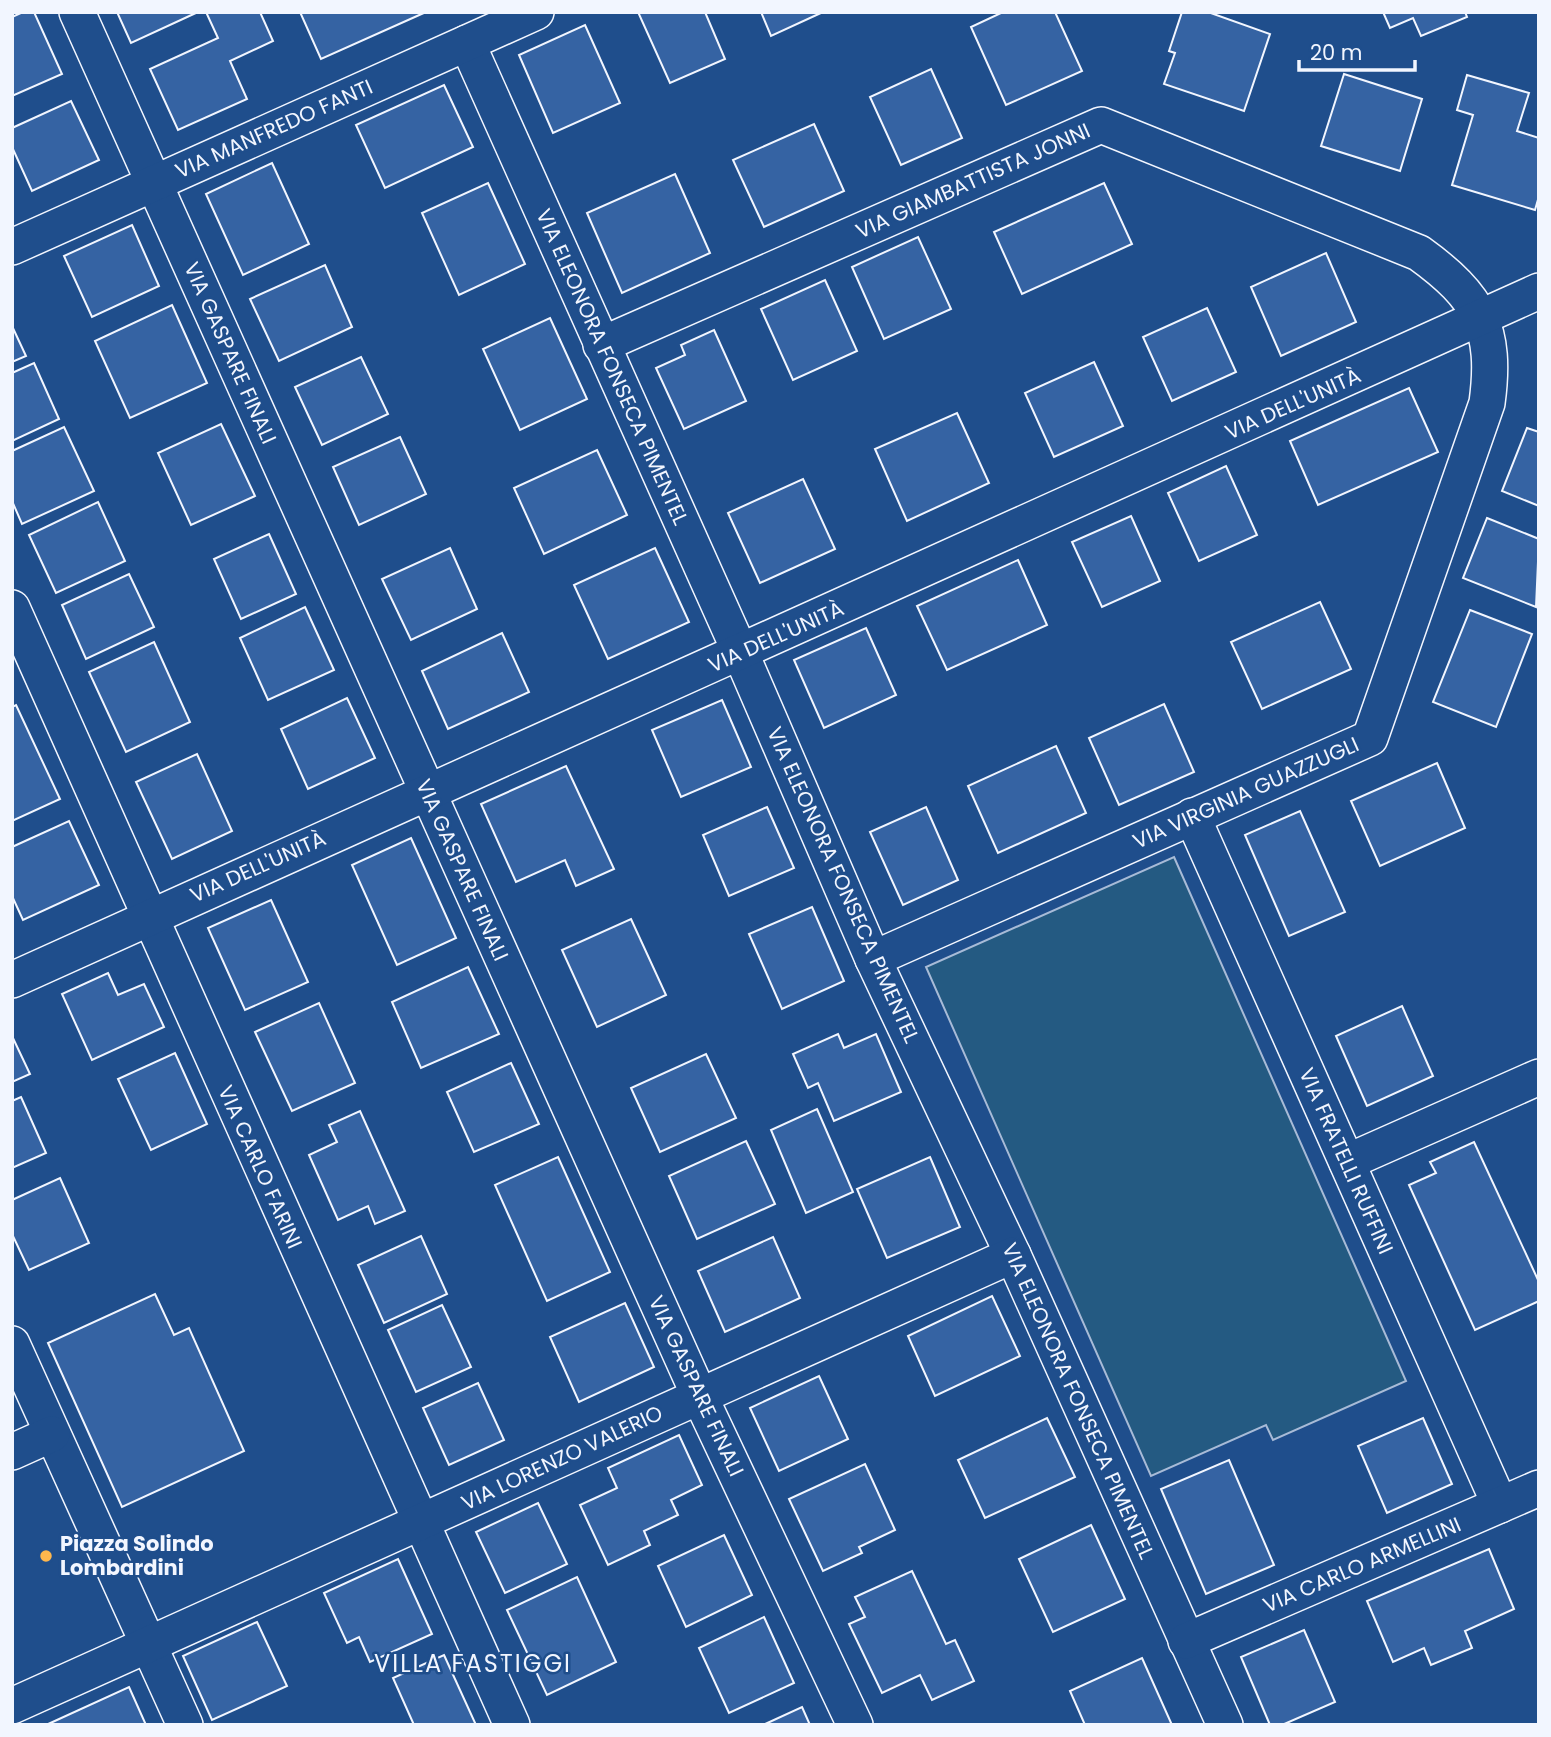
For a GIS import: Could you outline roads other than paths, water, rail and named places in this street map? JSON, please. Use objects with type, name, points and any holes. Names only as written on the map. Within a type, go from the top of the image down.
[{"type":"street","name":"VIA GASPARE FINALI","points":[[76,12],[699,1395],[855,1725]]},
{"type":"street","name":"VIA MANFREDO FANTI","points":[[12,247],[536,12]]},
{"type":"street","name":"VIA ELEONORA FONSECA PIMENTEL","points":[[467,43],[741,654],[873,959],[1013,1255],[1225,1725]]},
{"type":"street","name":"VIA GIAMBATTISTA JONNI","points":[[601,345],[1101,125],[1419,253],[1440,268],[1483,318]]},
{"type":"street","name":"VIA DELL'UNITÀ","points":[[12,980],[426,790],[741,654],[1539,291]]},
{"type":"street","name":"VIA VIRGINIA GUAZZUGLI","points":[[873,959],[1370,738],[1488,403],[1491,356],[1483,318]]},
{"type":"street","name":"VIA CARLO FARINI","points":[[12,608],[512,1725]]},
{"type":"street","name":"VIA FRATELLI RUFFINI","points":[[1192,816],[1500,1505]]},
{"type":"street","points":[[1347,1162],[1539,1077]]},
{"type":"street","name":"VIA LORENZO VALERIO","points":[[12,1706],[1013,1255]]},
{"type":"street","points":[[12,1344],[185,1725]]},
{"type":"street","points":[[12,1452],[52,1434]]},
{"type":"street","name":"VIA CARLO ARMELLINI","points":[[1186,1641],[1539,1488]]},
{"type":"place","name":"Piazza Solindo Lombardini","points":[[46,1556]]},
{"type":"district","name":"VILLA FASTIGGI","points":[[473,1664]]}]
